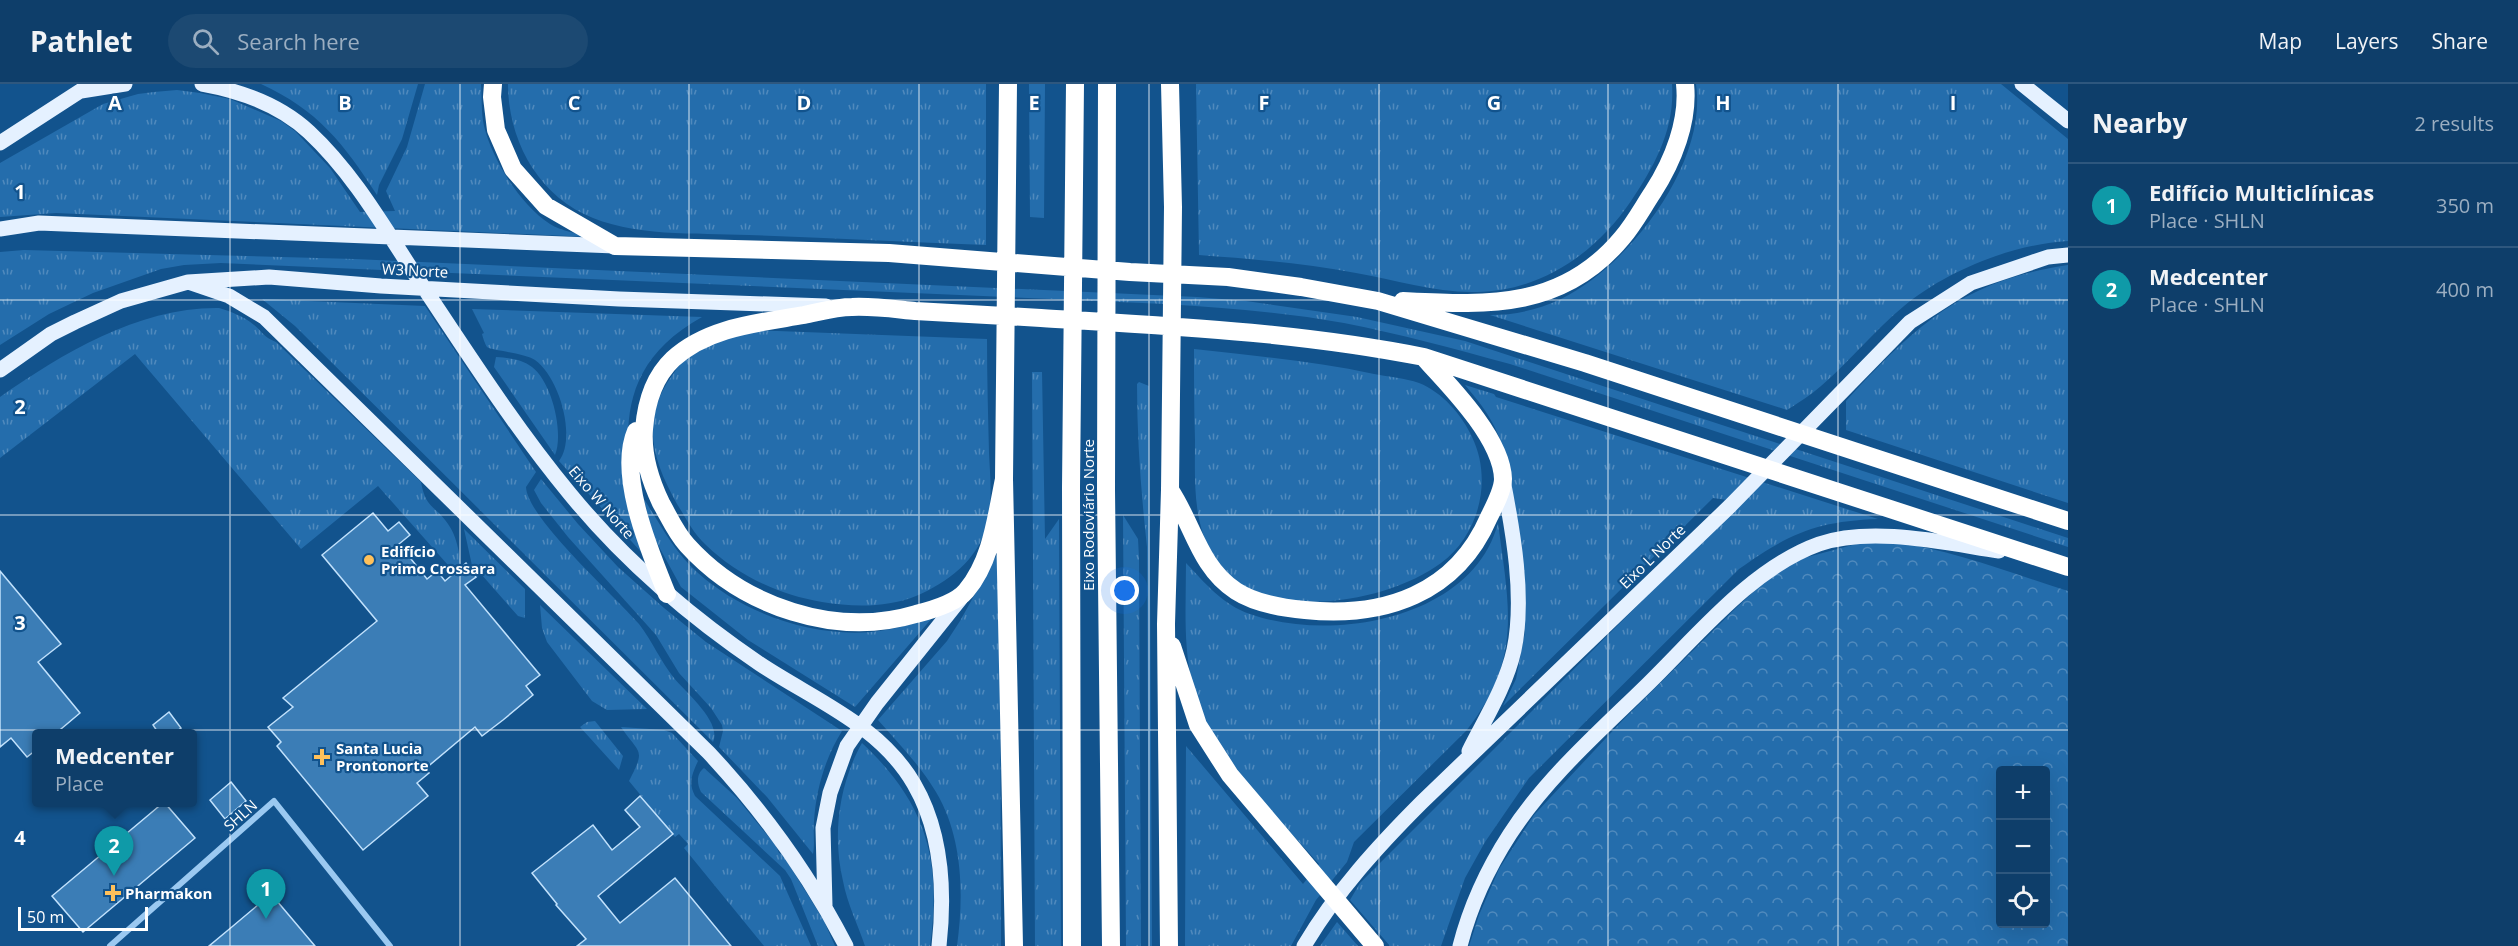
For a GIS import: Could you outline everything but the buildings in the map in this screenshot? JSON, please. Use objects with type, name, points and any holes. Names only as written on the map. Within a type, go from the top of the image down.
[{"type":"highway","points":[[493,84],[492,97],[496,130],[513,169],[546,206],[615,246],[889,253],[1130,272],[1228,277],[1378,301],[1473,304],[1522,299],[1549,290],[1592,266],[1623,237],[1668,166],[1685,111],[1685,84]]},
{"type":"highway","points":[[1008,84],[1004,479],[1014,946]]},
{"type":"highway","points":[[1169,946],[1166,624],[1173,207],[1170,84]]},
{"type":"highway","name":"Eixo Rodoviário Norte","points":[[1072,946],[1071,487],[1075,86]]},
{"type":"highway","name":"Eixo Rodoviário Norte","points":[[1107,88],[1106,490],[1111,946]]},
{"type":"highway","points":[[1378,301],[1597,367],[2068,521]]},
{"type":"highway","points":[[667,594],[646,544],[634,493],[633,438],[663,371],[671,361],[695,343],[729,329],[850,307],[1248,331],[1371,346],[1424,357],[2068,567]]},
{"type":"highway","points":[[1170,490],[1187,518],[1191,532],[1206,561],[1236,591],[1260,602],[1291,609],[1337,611],[1390,604],[1413,597],[1441,581],[1470,552],[1482,534],[1503,480],[1498,458],[1473,413],[1424,357]]},
{"type":"highway","points":[[646,409],[643,440],[651,478],[671,522],[686,544],[718,573],[750,594],[809,618],[880,622],[932,610],[964,594],[981,569],[992,536],[1004,479]]},
{"type":"highway","points":[[1166,624],[1198,725],[1230,776],[1375,946]]},
{"type":"main road","points":[[0,143],[84,88],[125,84]]},
{"type":"main road","name":"Eixo W Norte","points":[[202,84],[229,88],[269,103],[307,130],[334,158],[364,196],[462,344],[563,485],[593,522],[631,562],[667,594],[761,665],[853,720],[882,744],[914,783],[933,826],[940,866],[942,920],[939,946]]},
{"type":"main road","points":[[2022,84],[2068,121]]},
{"type":"main road","points":[[0,229],[39,223],[615,246]]},
{"type":"main road","name":"Eixo L Norte","points":[[1304,946],[1372,852],[1730,506],[1910,322],[1971,283],[2048,257],[2068,255]]},
{"type":"main road","name":"W3 Norte","points":[[0,370],[51,334],[67,326],[121,302],[188,282],[269,277],[608,299],[850,307]]},
{"type":"main road","points":[[188,282],[230,296],[264,317],[709,753],[760,811],[825,906],[846,946]]},
{"type":"main road","points":[[1463,763],[1503,685],[1514,649],[1518,599],[1512,522],[1503,480]]},
{"type":"main road","points":[[1460,946],[1469,915],[1480,890],[1510,835],[1530,807],[1570,760],[1735,598],[1772,568],[1819,544],[1845,537],[1887,537],[1932,541],[2027,555]]},
{"type":"main road","points":[[825,906],[823,828],[830,793],[847,746],[877,703],[964,594]]},
{"type":"street","name":"SHLN","points":[[110,946],[274,801],[390,946]]},
{"type":"green space","points":[[261,84],[418,84],[402,139],[379,185],[377,195],[341,144],[328,130],[299,105]]},
{"type":"green space","points":[[425,84],[481,84],[483,121],[488,139],[500,166],[518,193],[539,216],[550,224],[590,237],[56,213],[0,217],[0,163],[103,104],[138,94],[177,90],[230,99],[281,121],[295,131],[330,168],[360,212],[395,211],[386,191],[407,147]]},
{"type":"green space","points":[[508,84],[986,84],[986,245],[686,234],[622,227],[602,221],[567,204],[538,176],[519,142],[509,104]]},
{"type":"green space","points":[[1029,84],[1045,84],[1044,218],[1030,217]]},
{"type":"green space","points":[[1196,84],[1672,84],[1672,100],[1667,131],[1648,174],[1617,220],[1601,237],[1565,266],[1523,285],[1501,290],[1462,292],[1317,267],[1199,255]]},
{"type":"green space","points":[[1696,84],[2001,84],[2068,139],[2068,241],[2047,243],[2003,254],[1960,271],[1921,293],[1882,326],[1821,386],[1787,410],[1490,315],[1526,311],[1561,299],[1587,284],[1612,263],[1637,237],[1658,209],[1676,178],[1690,146],[1696,115]]},
{"type":"green space","points":[[24,250],[354,259],[1197,297],[1246,301],[1357,317],[1465,341],[2068,538],[2068,547],[1510,364],[1386,332],[1300,316],[1165,304],[221,263],[161,269],[93,293],[49,314],[0,345],[0,252]]},
{"type":"green space","points":[[2068,265],[2068,503],[1846,430],[1846,401],[1895,350],[1919,329],[1970,295],[1998,282],[2031,272]]},
{"type":"green space","points":[[262,299],[425,306],[536,472],[526,487],[530,501],[541,518],[574,557],[639,624],[669,672],[708,717],[714,734],[713,742],[295,326]]},
{"type":"green space","points":[[219,308],[246,319],[276,342],[421,482],[428,502],[448,524],[455,538],[463,582],[378,486],[301,549],[135,354],[0,458],[0,397],[76,349],[131,324],[160,315]]},
{"type":"green space","points":[[472,309],[702,317],[670,340],[648,365],[635,392],[629,421],[628,452],[642,553],[559,461],[564,450],[566,423],[558,393],[544,368],[530,358],[487,347],[482,334],[484,333]]},
{"type":"green space","points":[[752,330],[987,339],[991,489],[989,516],[983,538],[969,559],[950,577],[928,591],[905,600],[893,603],[846,605],[806,599],[775,589],[731,566],[697,536],[677,504],[656,457],[653,425],[655,409],[661,393],[688,355],[719,338]]},
{"type":"green space","points":[[1194,349],[1352,369],[1414,381],[1436,392],[1463,421],[1478,454],[1481,471],[1479,506],[1465,538],[1441,563],[1417,577],[1389,589],[1357,597],[1324,601],[1291,601],[1261,594],[1235,580],[1215,559],[1208,545],[1202,531],[1196,501]]},
{"type":"green space","points":[[496,357],[524,362],[539,374],[550,396],[557,421],[555,455],[494,367]]},
{"type":"green space","points":[[1032,372],[1042,372],[1045,539],[1059,519],[1061,946],[1035,946]]},
{"type":"green space","points":[[1139,382],[1149,386],[1152,946],[1149,946],[1147,547],[1139,445],[1137,384]]},
{"type":"green space","points":[[1465,385],[1494,394],[1496,397],[1878,519],[1820,526],[1788,538],[1739,569],[1529,778],[1485,842],[1465,878],[1441,946],[1390,946],[1350,900],[1360,883],[1741,502],[1713,498],[1503,706],[1516,679],[1525,632],[1506,457],[1490,418]]},
{"type":"green space","points":[[541,479],[618,567],[664,608],[706,642],[842,731],[826,763],[819,786],[814,821],[813,854],[767,797],[719,747],[723,731],[722,725],[711,708],[679,673],[656,635],[568,537],[541,503],[534,490]]},
{"type":"green space","points":[[644,499],[668,538],[698,573],[735,600],[756,611],[801,626],[848,633],[887,630],[933,617],[855,707],[748,640],[681,587],[652,534]]},
{"type":"green space","points":[[1123,515],[1138,539],[1139,558],[1141,946],[1126,946]]},
{"type":"green space","points":[[1498,523],[1508,607],[1504,656],[1497,680],[1484,705],[1466,731],[1354,842],[1347,862],[1316,900],[1291,946],[1185,946],[1186,746],[1303,884],[1319,864],[1244,780],[1212,734],[1200,709],[1187,653],[1186,563],[1207,586],[1223,599],[1250,614],[1283,622],[1320,626],[1358,623],[1395,615],[1430,602],[1460,582],[1484,556]]},
{"type":"green space","points":[[464,529],[525,589],[525,618],[518,616],[481,574],[475,579]]},
{"type":"green space","points":[[1891,542],[1936,550],[1980,562],[2068,591],[2068,946],[1469,946],[1479,915],[1499,869],[1534,815],[1622,721],[1737,607],[1763,583],[1800,559],[1860,543]]},
{"type":"green space","points":[[1000,549],[1001,946],[957,946],[961,887],[952,828],[945,809],[930,782],[878,720],[947,641]]},
{"type":"green space","points":[[540,605],[647,709],[607,710],[592,701],[547,642],[542,628]]},
{"type":"green space","points":[[595,721],[623,756],[619,770],[580,727],[587,722]]},
{"type":"green space","points":[[621,727],[664,730],[672,733],[698,761],[692,778],[695,796],[780,876],[811,946],[764,946],[684,848],[688,844],[679,834],[675,837],[629,781],[639,757],[636,748]]},
{"type":"green space","points":[[862,743],[884,765],[901,788],[915,811],[924,834],[931,859],[933,886],[930,946],[865,946],[850,906],[840,864],[838,828],[848,775]]},
{"type":"green space","points":[[704,768],[737,798],[776,846],[779,853],[783,855],[824,921],[835,946],[818,946],[791,879],[785,870],[701,792],[698,779]]},
{"type":"green space","points":[[1337,922],[1358,946],[1320,946]]},
{"type":"place","name":"Edifício Primo Crossara","points":[[369,560]]},
{"type":"place","name":"Santa Lucia Prontonorte","points":[[322,757]]},
{"type":"place","name":"Medcenter","points":[[114,876]]},
{"type":"place","name":"Pharmakon","points":[[113,893]]},
{"type":"place","name":"Edifício Multiclínicas","points":[[266,919]]}]
